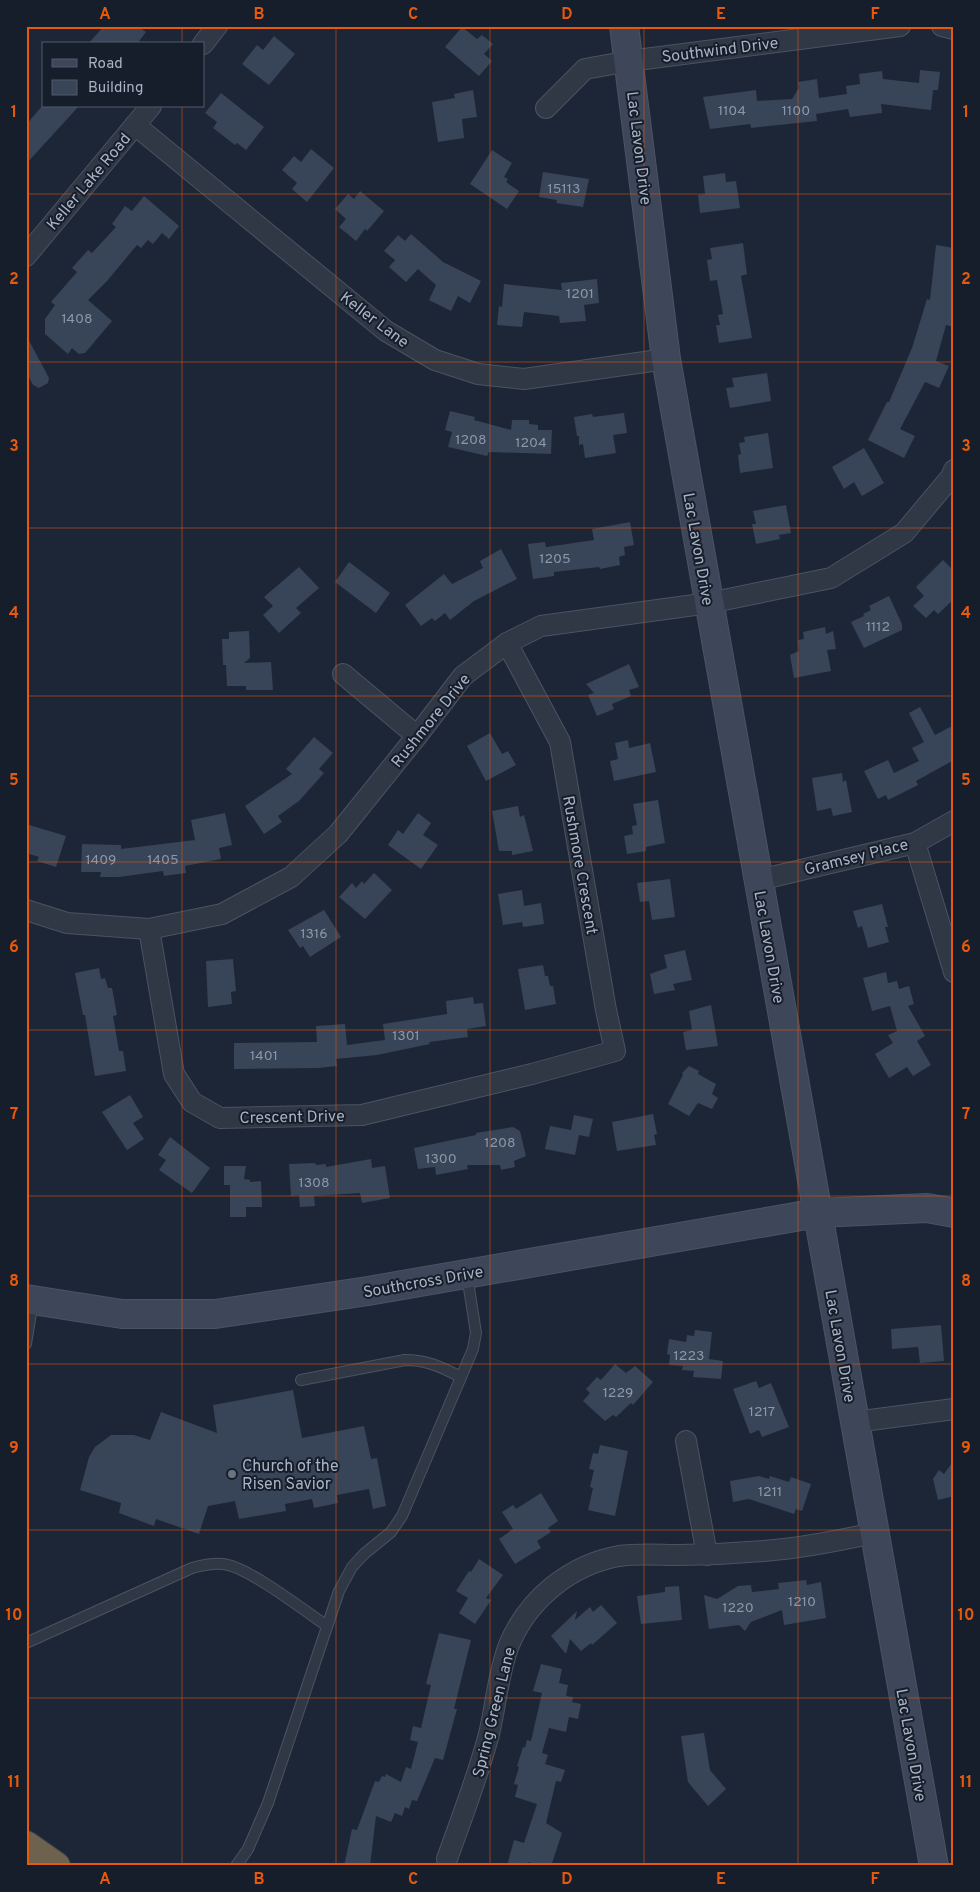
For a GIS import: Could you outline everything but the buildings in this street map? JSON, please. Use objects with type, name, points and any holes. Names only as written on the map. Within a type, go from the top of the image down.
[{"type":"highway","points":[[26,1845],[56,1866]]},
{"type":"street","points":[[204,42],[217,26]]},
{"type":"street","name":"Lac Lavon Drive","points":[[624,26],[666,359],[934,1866]]},
{"type":"street","name":"Southwind Drive","points":[[546,108],[585,69],[629,61],[900,26]]},
{"type":"street","points":[[942,26],[954,29]]},
{"type":"street","name":"Keller Lake Road","points":[[26,256],[148,108]]},
{"type":"street","name":"Keller Lane","points":[[135,125],[386,330],[434,360],[478,374],[524,379],[666,359]]},
{"type":"street","name":"Rushmore Drive","points":[[26,910],[67,923],[149,930],[222,914],[290,877],[338,834],[463,676],[507,643],[541,626],[709,603],[831,578],[904,533],[951,477],[954,470]]},
{"type":"street","name":"Rushmore Crescent","points":[[507,643],[560,742],[606,1010],[615,1051],[569,1063]]},
{"type":"street","points":[[344,674],[417,736]]},
{"type":"street","name":"Gramsey Place","points":[[759,887],[763,879],[914,843],[954,821]]},
{"type":"street","points":[[914,843],[954,972]]},
{"type":"street","name":"Crescent Drive","points":[[149,930],[174,1074],[192,1102],[220,1118],[362,1115],[532,1074],[569,1063]]},
{"type":"street","name":"Southcross Drive","points":[[30,1300],[122,1314],[215,1314],[467,1274],[818,1213],[928,1208],[954,1213]]},
{"type":"street","points":[[855,1422],[954,1410]]},
{"type":"street","points":[[686,1442],[707,1555]]},
{"type":"street","name":"Spring Green Lane","points":[[447,1859],[483,1758],[508,1648],[519,1626],[542,1595],[562,1580],[595,1563],[619,1556],[644,1554],[707,1555],[776,1551],[874,1533]]},
{"type":"lane","points":[[236,1866],[248,1849],[268,1803],[339,1592],[352,1566],[391,1532],[402,1516],[473,1349],[476,1333],[467,1274]]},
{"type":"lane","points":[[26,1344],[30,1300]]},
{"type":"lane","points":[[301,1380],[404,1360],[420,1360],[432,1363],[461,1377]]},
{"type":"lane","points":[[26,1643],[192,1568],[208,1564],[225,1564],[246,1571],[327,1626]]},
{"type":"place","name":"Church of the Risen Savior","points":[[232,1474]]}]
